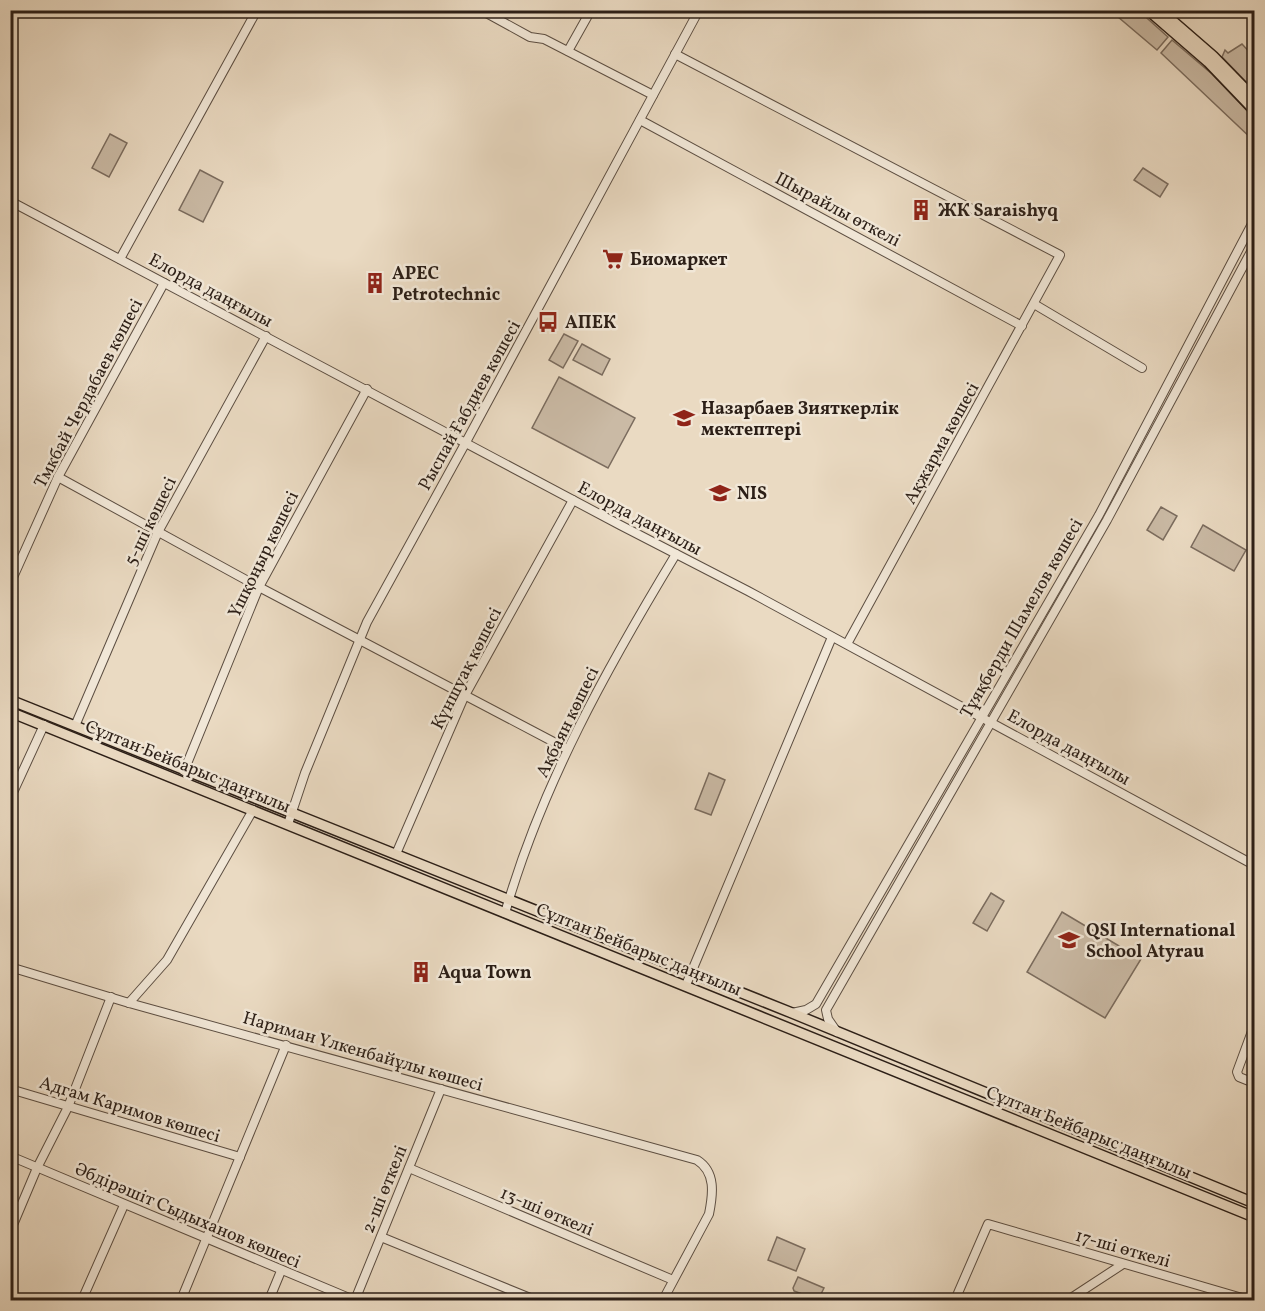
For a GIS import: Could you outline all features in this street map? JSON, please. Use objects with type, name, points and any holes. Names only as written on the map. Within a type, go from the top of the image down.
[{"type":"main road","points":[[1148,10],[1208,62],[1254,110]]},
{"type":"main road","points":[[1160,10],[1213,56],[1254,98]]},
{"type":"main road","name":"Сұлтан Бейбарыс даңғылы","points":[[10,700],[792,1013],[1254,1203]]},
{"type":"main road","name":"Сұлтан Бейбарыс даңғылы","points":[[10,712],[1254,1217]]},
{"type":"street","points":[[120,259],[257,10]]},
{"type":"street","points":[[481,10],[530,37],[544,39],[653,95]]},
{"type":"street","points":[[568,51],[591,10]]},
{"type":"street","name":"Рыспай Ғабдиев көшесі","points":[[288,825],[305,773],[367,622],[699,10]]},
{"type":"street","name":"Ақжарма көшесі","points":[[675,54],[1060,255],[847,644]]},
{"type":"street","name":"Шырайлы өткелі","points":[[640,120],[1022,326]]},
{"type":"street","name":"Елорда даңғылы","points":[[10,201],[748,591],[1254,865]]},
{"type":"street","name":"Тұяқберди Шамелов көшесі","points":[[792,1013],[806,1010],[816,1004],[1099,515],[1254,220]]},
{"type":"street","name":"Тұяқберди Шамелов көшесі","points":[[837,1032],[828,1019],[826,1010],[1107,520],[1254,246]]},
{"type":"street","name":"Тмкбай Чердабаев көшесі","points":[[10,584],[58,477],[164,283]]},
{"type":"street","points":[[1034,304],[1142,368]]},
{"type":"street","name":"5-ші көшесі","points":[[75,726],[158,532],[266,336]]},
{"type":"street","name":"Үшқоңыр көшесі","points":[[184,771],[259,587],[367,389]]},
{"type":"street","points":[[1156,404],[1166,410]]},
{"type":"street","points":[[58,477],[464,697],[567,749]]},
{"type":"street","name":"Күншуақ көшесі","points":[[396,854],[464,697],[573,500]]},
{"type":"street","name":"Ақбаян көшесі","points":[[505,913],[524,854],[567,749],[597,690],[676,554]]},
{"type":"street","points":[[686,986],[832,637]]},
{"type":"street","points":[[10,799],[44,725]]},
{"type":"street","points":[[129,1003],[167,960],[253,810]]},
{"type":"street","name":"Нариман Үлкенбайұлы көшесі","points":[[10,967],[129,1003],[697,1160],[706,1166],[711,1181],[712,1198],[709,1214],[673,1280]]},
{"type":"street","points":[[10,1232],[37,1168],[69,1107],[111,997]]},
{"type":"street","points":[[1254,1026],[1237,1072],[1239,1077],[1254,1083]]},
{"type":"street","points":[[181,1300],[286,1045]]},
{"type":"street","name":"Адгам Каримов көшесі","points":[[10,1089],[240,1157]]},
{"type":"street","name":"2-ші өткелі","points":[[354,1300],[441,1089]]},
{"type":"street","name":"Әбдірәшіт Сыдыханов көшесі","points":[[10,1156],[206,1240],[354,1300]]},
{"type":"street","name":"13-ші өткелі","points":[[409,1168],[673,1280]]},
{"type":"street","points":[[82,1300],[124,1205]]},
{"type":"street","name":"17-ші өткелі","points":[[955,1300],[988,1224],[1249,1300]]},
{"type":"street","points":[[381,1237],[535,1300]]},
{"type":"street","points":[[1068,1300],[1123,1264]]},
{"type":"street","points":[[269,1300],[281,1271]]},
{"type":"street","points":[[663,1300],[673,1280]]},
{"type":"shaded area","points":[[1111,11],[1139,11],[1168,37],[1157,50]]},
{"type":"shaded area","points":[[1172,40],[1212,74],[1254,118],[1254,141],[1161,53]]},
{"type":"shaded area","points":[[1242,44],[1254,57],[1254,90],[1222,57],[1225,50],[1228,53]]},
{"type":"shaded area","points":[[110,134],[127,143],[109,177],[92,168]]},
{"type":"shaded area","points":[[1143,168],[1168,184],[1160,197],[1134,180]]},
{"type":"shaded area","points":[[200,170],[223,182],[203,222],[179,210]]},
{"type":"shaded area","points":[[564,334],[578,341],[563,368],[549,360]]},
{"type":"shaded area","points":[[582,344],[610,359],[602,375],[573,360]]},
{"type":"shaded area","points":[[559,377],[635,418],[608,468],[532,428]]},
{"type":"shaded area","points":[[1161,507],[1177,516],[1163,540],[1147,530]]},
{"type":"shaded area","points":[[1203,525],[1246,550],[1234,571],[1191,547]]},
{"type":"shaded area","points":[[709,773],[725,780],[711,815],[695,809]]},
{"type":"shaded area","points":[[991,893],[1004,901],[987,931],[973,923]]},
{"type":"shaded area","points":[[1062,912],[1141,959],[1105,1018],[1027,972]]},
{"type":"shaded area","points":[[777,1237],[805,1249],[796,1271],[768,1260]]},
{"type":"shaded area","points":[[798,1277],[824,1288],[818,1300],[794,1291]]},
{"type":"place","name":"ЖК Saraishyq","points":[[921,210]]},
{"type":"place","name":"Биомаркет","points":[[613,259]]},
{"type":"place","name":"APEC Petrotechnic","points":[[375,283]]},
{"type":"place","name":"АПЕК","points":[[548,322]]},
{"type":"place","name":"Назарбаев Зияткерлік мектептері","points":[[684,418]]},
{"type":"place","name":"NIS","points":[[720,493]]},
{"type":"place","name":"QSI International School Atyrau","points":[[1069,940]]},
{"type":"place","name":"Aqua Town","points":[[421,972]]}]
